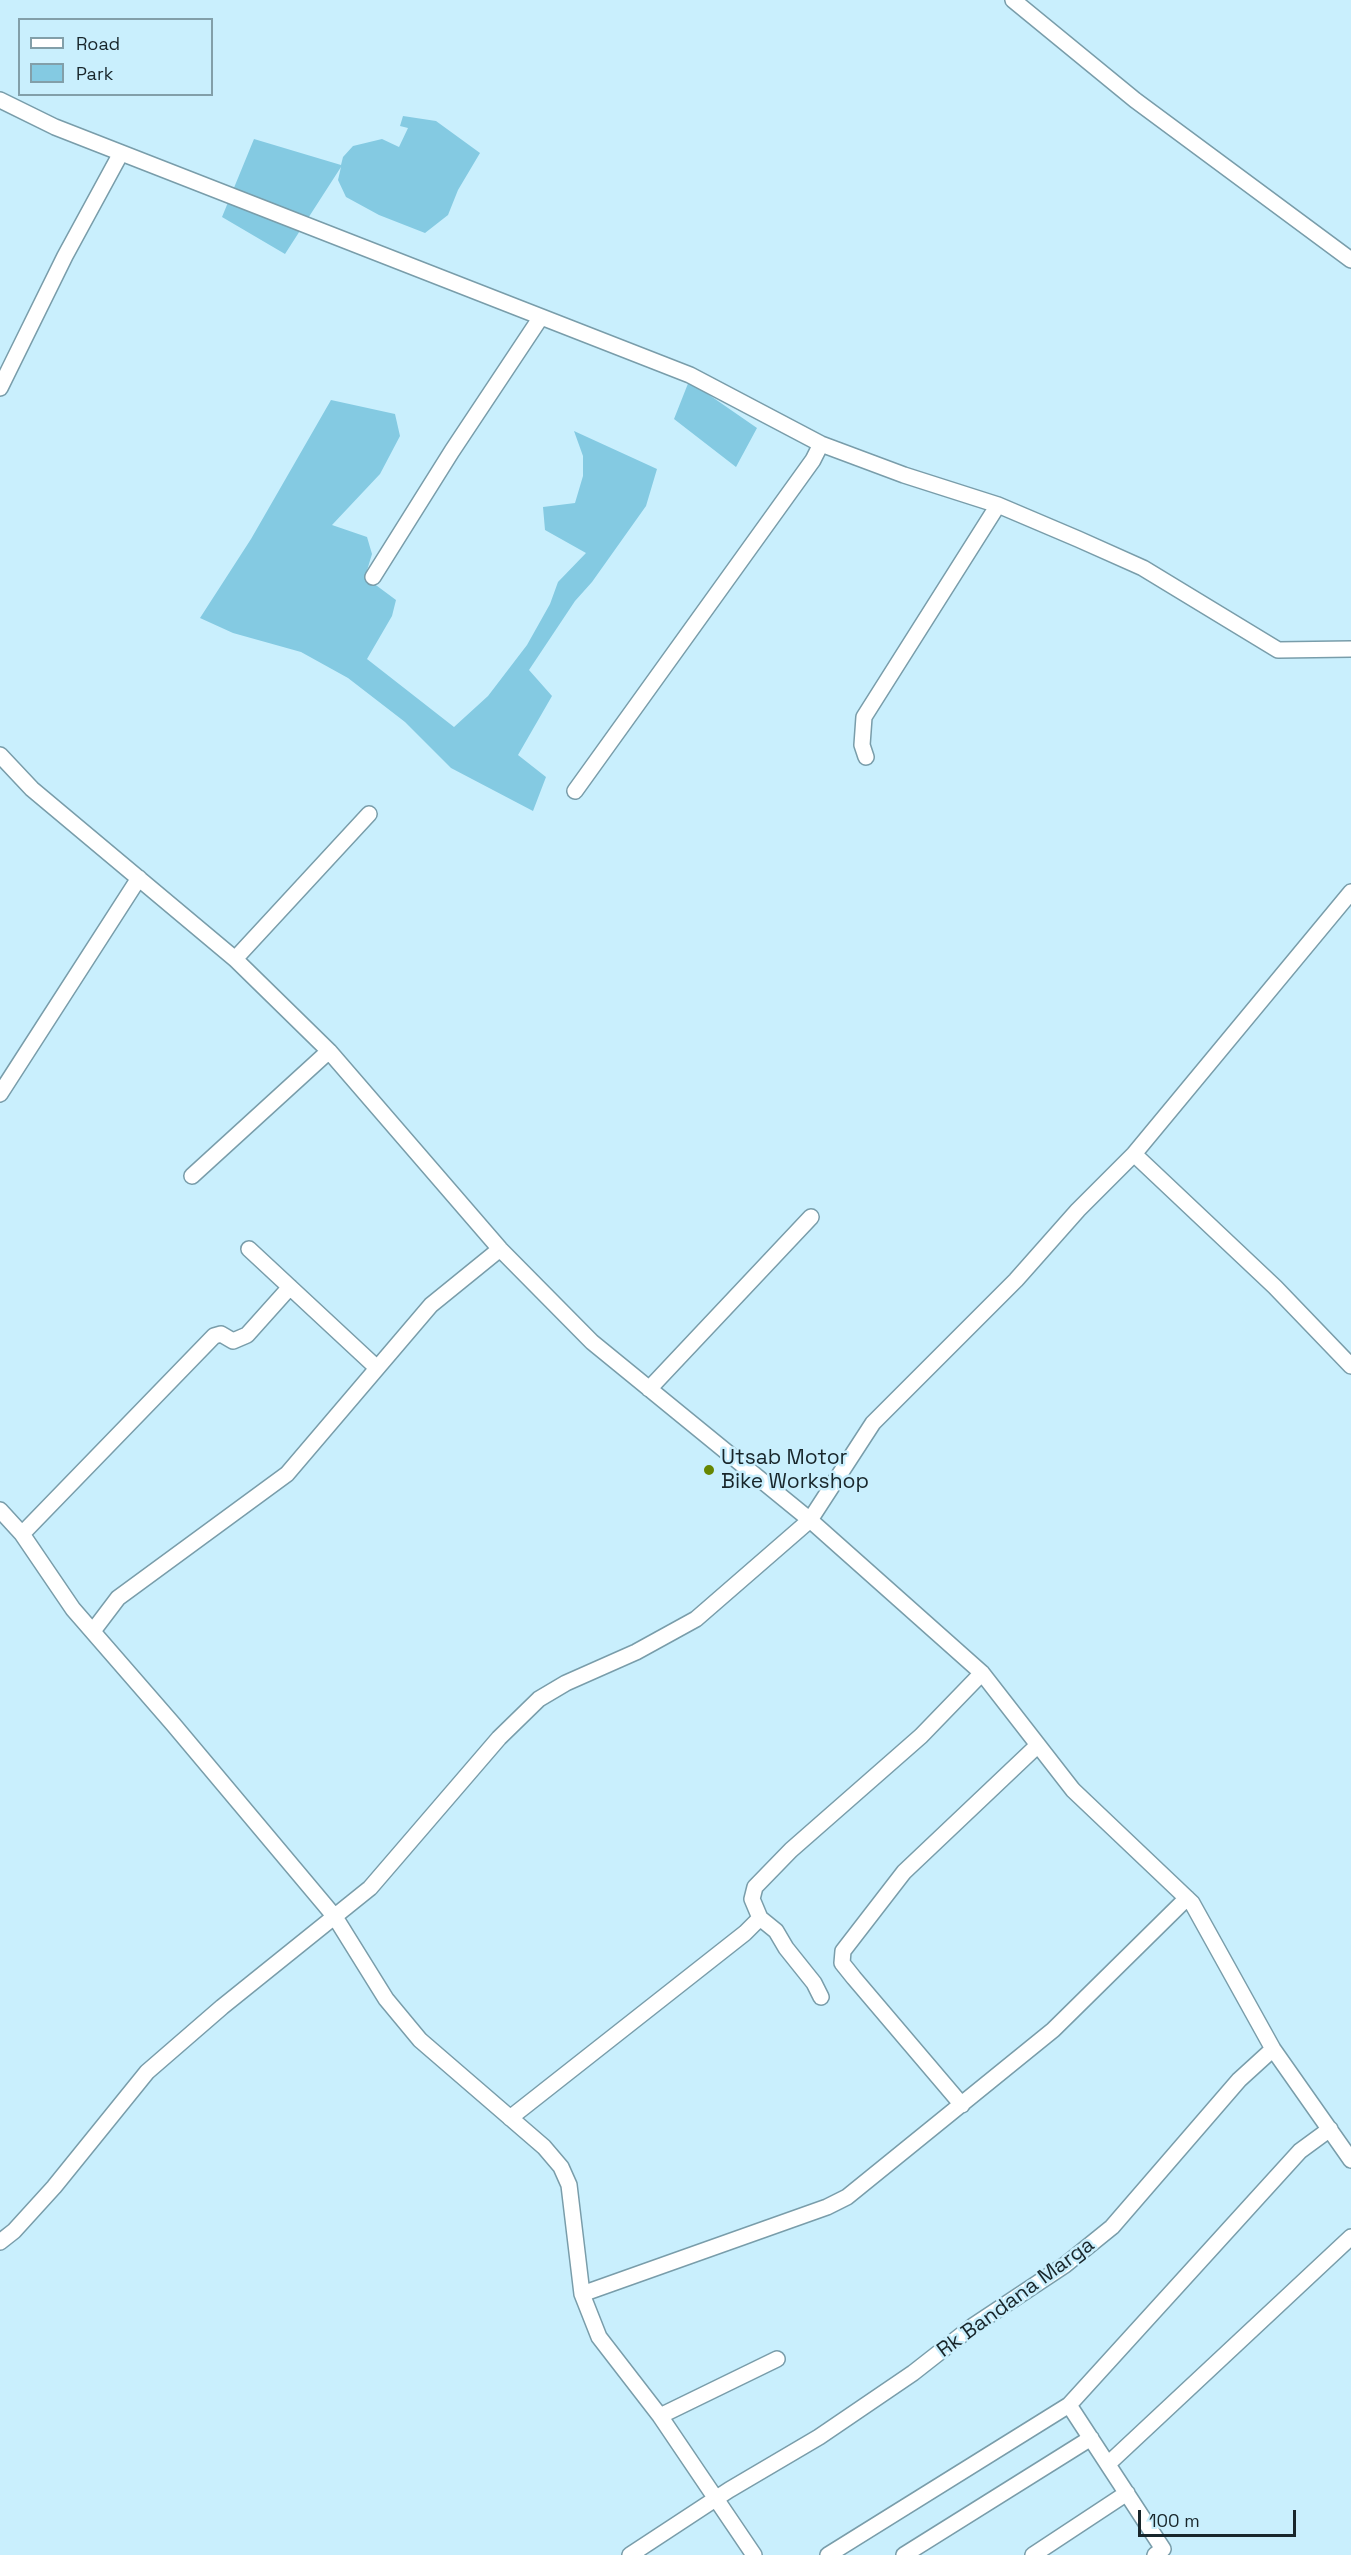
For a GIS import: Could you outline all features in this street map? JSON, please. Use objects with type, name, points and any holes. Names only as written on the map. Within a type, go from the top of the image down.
[{"type":"street","points":[[1013,0],[1135,99],[1351,260]]},
{"type":"street","points":[[0,100],[55,127],[690,375],[821,444],[904,475],[998,505],[1143,568],[1278,650],[1351,649]]},
{"type":"street","points":[[0,388],[65,256],[121,153]]},
{"type":"street","points":[[373,577],[452,451],[541,317]]},
{"type":"street","points":[[575,790],[813,460],[821,444]]},
{"type":"street","points":[[866,757],[862,745],[864,717],[998,505]]},
{"type":"street","points":[[0,754],[32,789],[235,959],[329,1051],[500,1249],[592,1342],[810,1520],[982,1673],[1073,1790],[1192,1903],[1273,2049],[1351,2160]]},
{"type":"street","points":[[235,959],[369,814]]},
{"type":"street","points":[[0,1094],[139,878]]},
{"type":"street","points":[[0,2242],[14,2231],[54,2187],[147,2072],[222,2007],[370,1888],[499,1738],[539,1699],[566,1683],[636,1652],[696,1619],[810,1520],[873,1423],[1016,1280],[1078,1210],[1134,1154],[1351,892]]},
{"type":"street","points":[[192,1176],[329,1051]]},
{"type":"street","points":[[1134,1154],[1275,1287],[1351,1366]]},
{"type":"street","points":[[649,1389],[810,1217]]},
{"type":"street","points":[[249,1249],[376,1368]]},
{"type":"street","points":[[93,1631],[118,1598],[287,1474],[431,1305],[500,1249]]},
{"type":"street","points":[[22,1534],[214,1336],[221,1334],[233,1341],[248,1335],[290,1287]]},
{"type":"street","points":[[0,1510],[22,1534],[73,1609],[335,1917],[386,1999],[420,2040],[544,2147],[561,2167],[569,2185],[582,2294],[599,2337],[660,2416],[754,2555]]},
{"type":"street","points":[[821,1997],[814,1983],[786,1948],[776,1931],[760,1918],[752,1899],[754,1887],[791,1850],[921,1736],[982,1673]]},
{"type":"street","points":[[962,2105],[842,1963],[843,1951],[904,1872],[1038,1746]]},
{"type":"street","points":[[582,2294],[827,2207],[847,2197],[1053,2030],[1187,1898]]},
{"type":"street","points":[[510,2118],[745,1933],[760,1918]]},
{"type":"street","name":"Rk Bandana Marga","points":[[630,2555],[717,2498],[819,2437],[885,2392],[973,2326],[1047,2278],[1112,2227],[1239,2080],[1273,2049]]},
{"type":"street","points":[[828,2555],[1069,2404],[1300,2151],[1329,2129]]},
{"type":"street","points":[[1108,2464],[1351,2237]]},
{"type":"street","points":[[660,2416],[777,2359]]},
{"type":"street","points":[[1069,2404],[1164,2549],[1155,2555]]},
{"type":"street","points":[[904,2555],[1091,2438]]},
{"type":"street","points":[[1033,2555],[1126,2493]]},
{"type":"green space","points":[[403,116],[436,121],[480,153],[458,190],[448,215],[425,233],[379,215],[346,197],[338,180],[341,167],[285,254],[222,217],[254,139],[341,165],[343,157],[353,146],[382,139],[399,147],[408,128],[400,126]]},
{"type":"green space","points":[[689,381],[757,428],[736,467],[674,419]]},
{"type":"green space","points":[[331,400],[395,414],[400,436],[380,474],[332,525],[367,537],[372,554],[365,577],[396,600],[392,616],[367,659],[454,727],[488,696],[527,645],[550,604],[558,582],[586,553],[545,530],[543,507],[575,503],[583,476],[583,456],[574,431],[657,469],[646,506],[592,582],[575,601],[529,670],[552,696],[518,755],[546,777],[533,811],[451,768],[405,722],[348,678],[301,652],[233,633],[200,618],[251,539]]},
{"type":"place","name":"Utsab Motor Bike Workshop","points":[[709,1470]]}]
